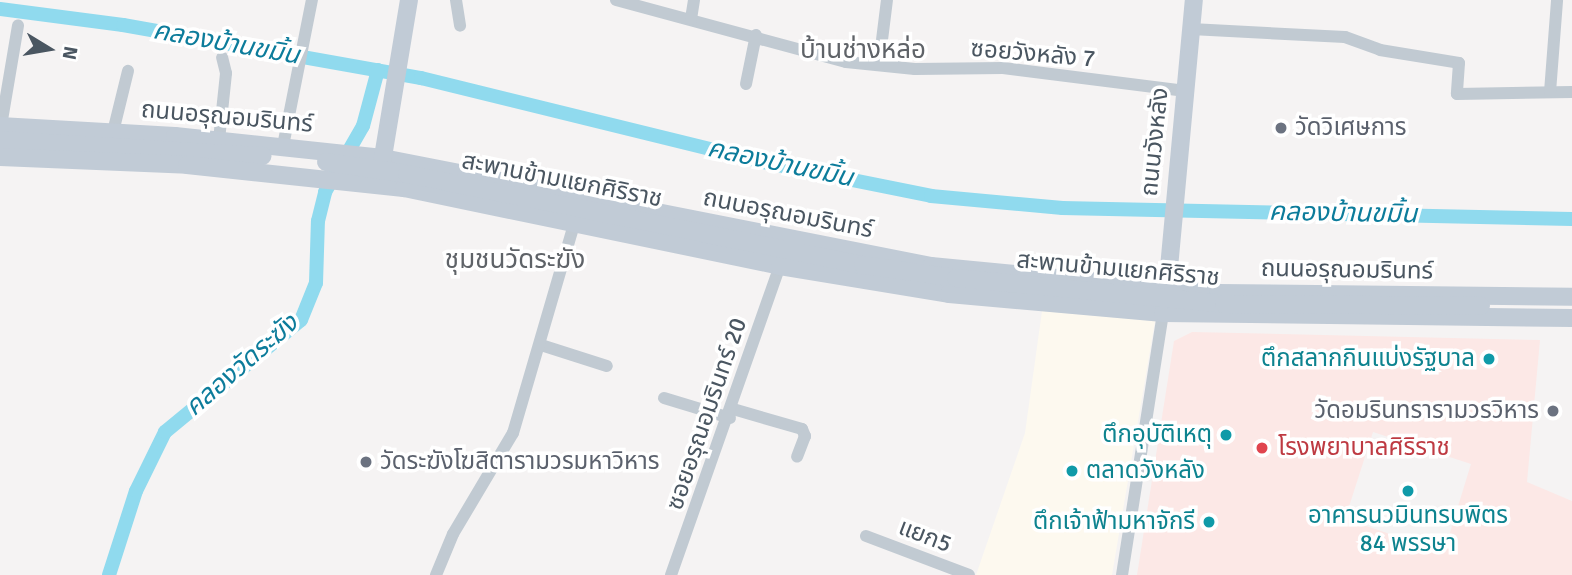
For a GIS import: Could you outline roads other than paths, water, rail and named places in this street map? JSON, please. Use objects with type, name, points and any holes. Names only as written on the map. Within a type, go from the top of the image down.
[{"type":"main road","points":[[378,184],[409,0]]},
{"type":"main road","name":"ถนนวังหลัง","points":[[1163,313],[1168,289],[1171,224],[1194,0]]},
{"type":"main road","name":"ถนนอรุณอมรินทร์","points":[[0,126],[219,140],[383,158],[932,266],[1168,289],[1523,296],[1571,307]]},
{"type":"main road","name":"สะพานข้ามแยกศิริราช","points":[[0,140],[211,151],[365,167],[863,265],[1111,295],[1256,305],[1571,307]]},
{"type":"main road","name":"ถนนอรุณอมรินทร์","points":[[0,157],[137,161],[378,184],[780,266],[914,290],[1163,313],[1514,319],[1571,307]]},
{"type":"main road","points":[[574,224],[581,197]]},
{"type":"street","points":[[283,146],[300,48],[312,0]]},
{"type":"street","points":[[456,0],[460,26]]},
{"type":"street","name":"ซอยวังหลัง 7","points":[[616,0],[756,35],[846,62],[1003,68],[1184,91]]},
{"type":"street","points":[[691,19],[694,0]]},
{"type":"street","points":[[879,64],[887,0]]},
{"type":"street","points":[[1550,92],[1557,0]]},
{"type":"street","points":[[0,126],[18,25]]},
{"type":"street","points":[[1191,29],[1345,37],[1380,50],[1459,63],[1457,94],[1572,92]]},
{"type":"street","points":[[746,84],[756,35]]},
{"type":"street","points":[[219,140],[226,73],[222,57]]},
{"type":"street","points":[[113,132],[128,71]]},
{"type":"street","points":[[436,575],[453,534],[513,433],[541,345],[574,224]]},
{"type":"street","name":"ซอยอรุณอมรินทร์ 20","points":[[671,575],[731,413],[780,266]]},
{"type":"street","points":[[1122,575],[1163,313]]},
{"type":"street","points":[[541,345],[607,366]]},
{"type":"street","points":[[664,398],[803,429],[805,436],[797,457]]},
{"type":"street","name":"แยก5","points":[[866,536],[969,575]]},
{"type":"waterway","name":"คลองบ้านขมิ้น","points":[[0,9],[123,25],[421,78],[758,161],[931,196],[1062,208],[1572,219]]},
{"type":"waterway","name":"คลองวัดระฆัง","points":[[109,575],[136,491],[165,432],[301,320],[316,283],[318,221],[325,192],[363,126],[378,70]]},
{"type":"place","name":"วัดวิเศษการ","points":[[1281,128]]},
{"type":"place","name":"ตึกสลากกินแบ่งรัฐบาล","points":[[1489,359]]},
{"type":"place","name":"วัดอมรินทรารามวรวิหาร","points":[[1553,411]]},
{"type":"place","name":"ตึกอุบัติเหตุ","points":[[1226,435]]},
{"type":"place","name":"โรงพยาบาลศิริราช","points":[[1262,448]]},
{"type":"place","name":"วัดระฆังโฆสิตารามวรมหาวิหาร","points":[[366,462]]},
{"type":"place","name":"ตลาดวังหลัง","points":[[1072,471]]},
{"type":"place","name":"อาคารนวมินทรบพิตร 84 พรรษา","points":[[1408,491]]},
{"type":"place","name":"ตึกเจ้าฟ้ามหาจักรี","points":[[1209,522]]},
{"type":"district","name":"บ้านช่างหล่อ","points":[[863,51]]},
{"type":"district","name":"ชุมชนวัดระฆัง","points":[[515,261]]}]
